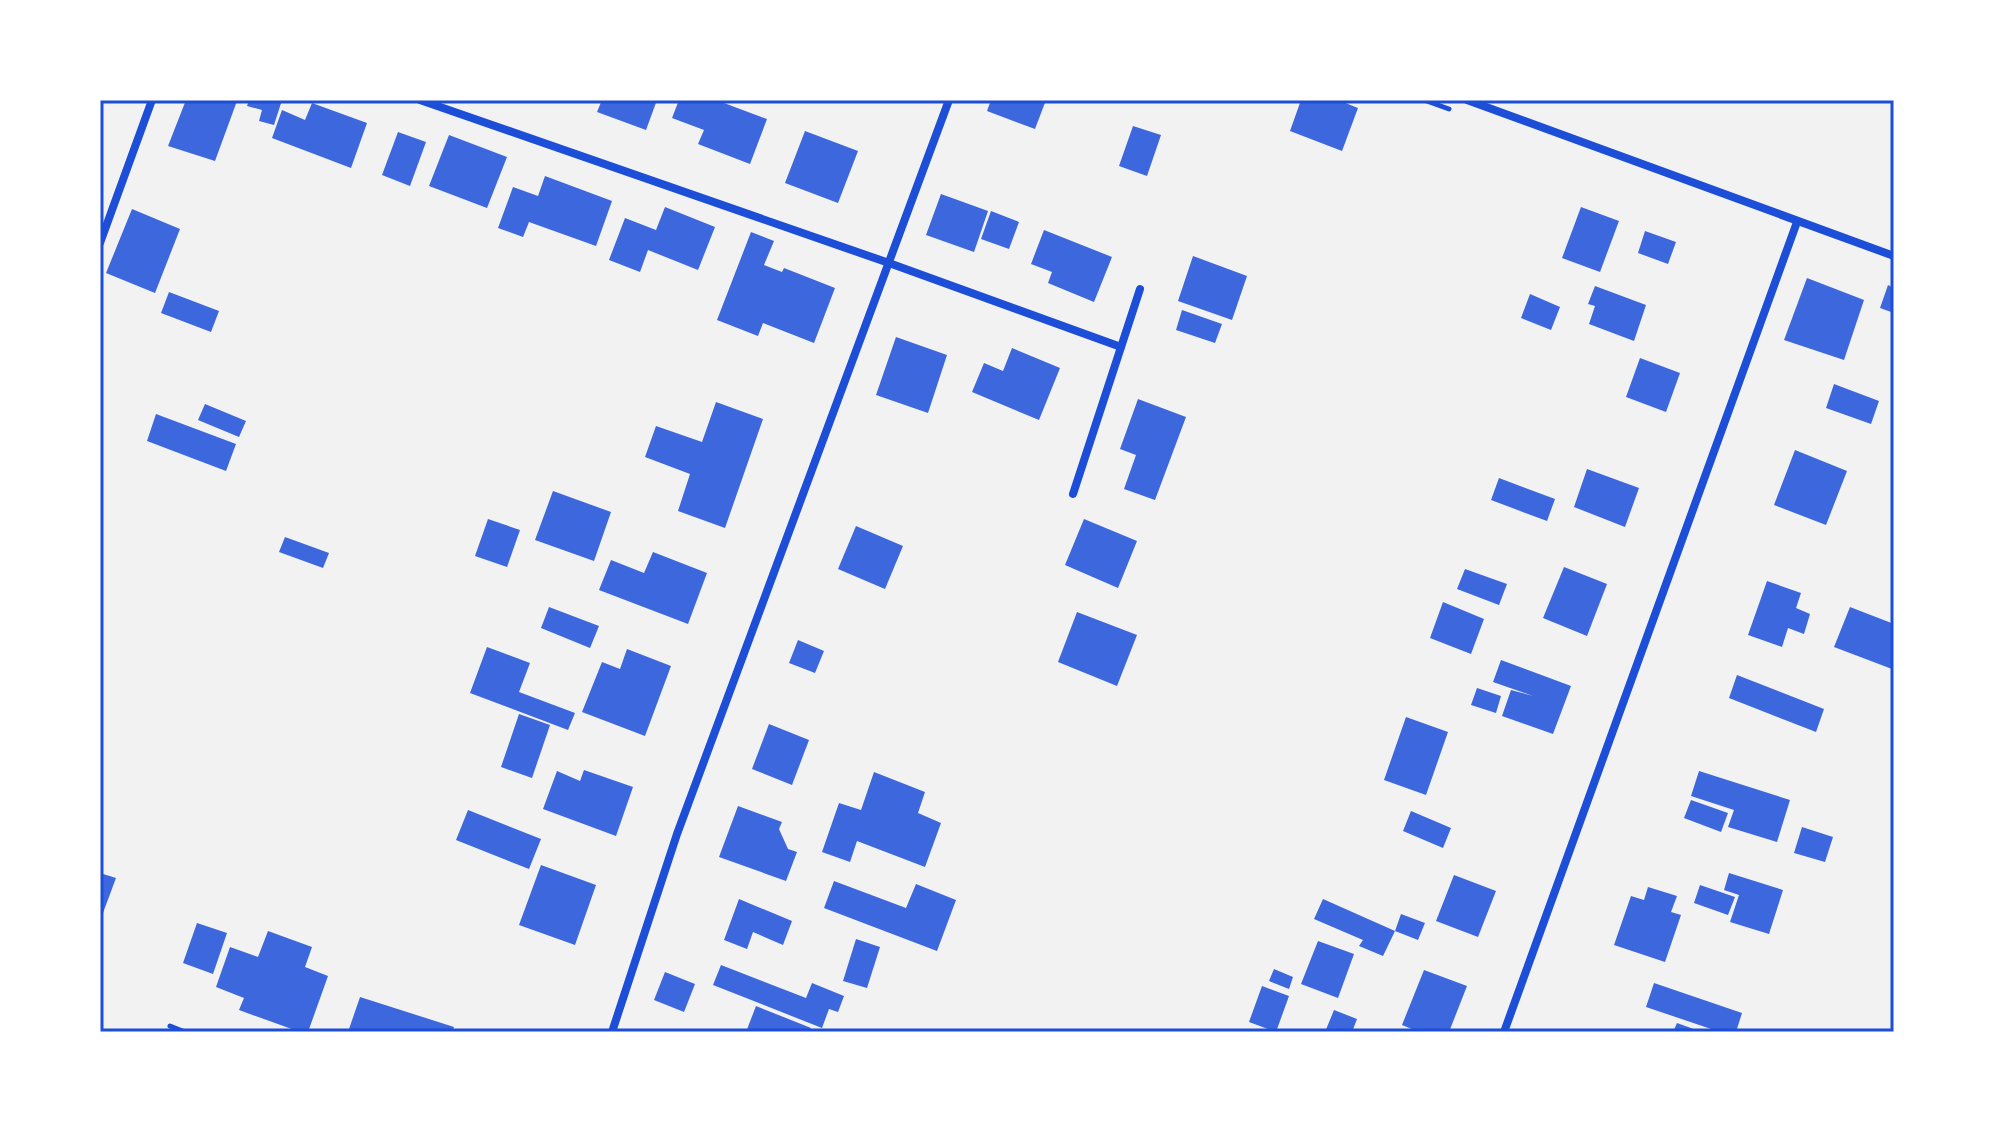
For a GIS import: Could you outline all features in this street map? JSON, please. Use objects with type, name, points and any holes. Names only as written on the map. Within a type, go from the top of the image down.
[{"type":"street","points":[[100,243],[152,100]]},
{"type":"street","points":[[420,100],[1121,347]]},
{"type":"street","points":[[612,1032],[677,834],[949,100]]},
{"type":"street","points":[[1467,100],[1894,256]]},
{"type":"street","points":[[1504,1032],[1797,222]]},
{"type":"street","points":[[1073,494],[1140,289]]},
{"type":"path","points":[[170,1026],[185,1032]]},
{"type":"building","points":[[186,100],[237,101],[215,161],[168,146]]},
{"type":"building","points":[[249,100],[282,100],[274,125],[259,121],[262,110],[247,106]]},
{"type":"building","points":[[602,100],[657,100],[646,130],[597,112]]},
{"type":"building","points":[[679,100],[716,100],[767,119],[750,164],[698,144],[704,130],[672,118]]},
{"type":"building","points":[[991,100],[1046,100],[1035,129],[987,111]]},
{"type":"building","points":[[1301,100],[1338,100],[1358,108],[1342,151],[1290,131]]},
{"type":"building","points":[[312,103],[367,123],[351,168],[272,138],[282,110],[305,120]]},
{"type":"building","points":[[1133,126],[1161,135],[1147,176],[1119,166]]},
{"type":"building","points":[[805,131],[858,151],[838,203],[785,183]]},
{"type":"building","points":[[398,132],[426,142],[410,186],[382,175]]},
{"type":"building","points":[[449,135],[507,157],[487,208],[429,186]]},
{"type":"building","points":[[545,176],[612,201],[596,246],[529,222],[523,237],[498,228],[513,187],[538,196]]},
{"type":"building","points":[[941,194],[988,211],[974,252],[926,235]]},
{"type":"building","points":[[665,207],[715,227],[698,270],[648,250],[640,272],[609,260],[625,218],[656,230]]},
{"type":"building","points":[[1581,207],[1619,221],[1600,272],[1562,258]]},
{"type":"building","points":[[132,209],[180,229],[155,293],[106,273]]},
{"type":"building","points":[[991,211],[1019,222],[1009,249],[981,239]]},
{"type":"building","points":[[1044,230],[1112,257],[1094,302],[1048,283],[1052,272],[1031,264]]},
{"type":"building","points":[[1645,231],[1676,242],[1668,264],[1638,253]]},
{"type":"building","points":[[751,232],[774,241],[764,265],[782,272],[784,268],[835,288],[814,343],[763,323],[758,336],[717,320]]},
{"type":"building","points":[[1193,256],[1247,276],[1232,320],[1178,301]]},
{"type":"building","points":[[1807,278],[1864,300],[1844,360],[1784,340]]},
{"type":"building","points":[[1888,285],[1894,288],[1894,313],[1880,308]]},
{"type":"building","points":[[1595,286],[1646,305],[1634,341],[1589,324],[1595,306],[1588,304]]},
{"type":"building","points":[[169,292],[219,311],[211,332],[161,313]]},
{"type":"building","points":[[1530,294],[1560,307],[1551,330],[1521,318]]},
{"type":"building","points":[[1182,310],[1222,324],[1215,343],[1176,330]]},
{"type":"building","points":[[896,337],[947,355],[928,413],[876,395]]},
{"type":"building","points":[[1012,348],[1060,368],[1039,420],[972,392],[984,363],[1003,371]]},
{"type":"building","points":[[1640,358],[1680,373],[1666,412],[1626,397]]},
{"type":"building","points":[[1834,384],[1879,401],[1871,424],[1826,408]]},
{"type":"building","points":[[1138,399],[1186,417],[1155,500],[1124,489],[1136,455],[1120,449]]},
{"type":"building","points":[[716,402],[763,419],[725,528],[678,511],[690,474],[645,457],[656,426],[702,442]]},
{"type":"building","points":[[205,404],[246,421],[239,437],[198,420]]},
{"type":"building","points":[[156,414],[236,444],[226,471],[147,441]]},
{"type":"building","points":[[1795,450],[1847,471],[1826,525],[1774,505]]},
{"type":"building","points":[[1587,469],[1639,488],[1625,527],[1574,507]]},
{"type":"building","points":[[1499,478],[1555,499],[1547,521],[1491,500]]},
{"type":"building","points":[[553,491],[611,512],[594,561],[535,540]]},
{"type":"building","points":[[488,519],[520,530],[507,567],[475,556]]},
{"type":"building","points":[[1084,519],[1137,541],[1118,588],[1065,565]]},
{"type":"building","points":[[856,526],[903,546],[885,589],[838,569]]},
{"type":"building","points":[[285,537],[329,553],[323,568],[279,552]]},
{"type":"building","points":[[653,552],[707,573],[688,624],[599,590],[611,560],[644,573]]},
{"type":"building","points":[[1564,567],[1607,584],[1587,636],[1543,618]]},
{"type":"building","points":[[1465,569],[1507,584],[1499,605],[1457,589]]},
{"type":"building","points":[[1767,581],[1801,593],[1796,608],[1810,614],[1804,634],[1788,628],[1782,647],[1748,635]]},
{"type":"building","points":[[1443,602],[1484,619],[1471,654],[1430,638]]},
{"type":"building","points":[[549,607],[599,626],[590,648],[541,628]]},
{"type":"building","points":[[1850,607],[1894,624],[1892,669],[1834,647]]},
{"type":"building","points":[[1077,612],[1137,635],[1117,686],[1058,662]]},
{"type":"building","points":[[798,640],[824,651],[815,673],[789,663]]},
{"type":"building","points":[[487,647],[530,663],[519,692],[575,713],[568,730],[470,693]]},
{"type":"building","points":[[627,649],[671,666],[645,736],[582,712],[602,662],[620,669]]},
{"type":"building","points":[[1501,660],[1571,686],[1553,734],[1502,716],[1511,690],[1533,696],[1493,682]]},
{"type":"building","points":[[1737,675],[1824,709],[1816,732],[1729,698]]},
{"type":"building","points":[[1477,688],[1501,696],[1496,713],[1471,705]]},
{"type":"building","points":[[519,714],[550,725],[532,778],[501,767]]},
{"type":"building","points":[[1406,717],[1448,732],[1426,795],[1384,780]]},
{"type":"building","points":[[769,724],[809,740],[792,785],[752,769]]},
{"type":"building","points":[[584,770],[633,787],[616,836],[543,809],[557,771],[580,781]]},
{"type":"building","points":[[1699,771],[1790,800],[1777,842],[1728,827],[1734,810],[1691,796]]},
{"type":"building","points":[[874,772],[925,792],[918,813],[941,823],[925,867],[857,841],[850,862],[822,852],[839,803],[861,810]]},
{"type":"building","points":[[1691,800],[1728,813],[1721,832],[1684,818]]},
{"type":"building","points":[[738,806],[782,822],[779,829],[788,849],[797,852],[786,881],[719,857]]},
{"type":"building","points":[[468,810],[541,839],[529,869],[456,840]]},
{"type":"building","points":[[1411,811],[1451,828],[1443,848],[1403,831]]},
{"type":"building","points":[[1802,827],[1833,837],[1825,862],[1794,853]]},
{"type":"building","points":[[541,865],[596,885],[575,945],[519,925]]},
{"type":"building","points":[[100,873],[116,878],[100,921]]},
{"type":"building","points":[[1729,873],[1783,890],[1769,934],[1730,922],[1739,895],[1724,890]]},
{"type":"building","points":[[1454,875],[1496,891],[1478,937],[1436,921]]},
{"type":"building","points":[[834,881],[906,908],[916,884],[956,900],[937,951],[824,908]]},
{"type":"building","points":[[1700,885],[1735,897],[1728,915],[1694,903]]},
{"type":"building","points":[[1648,887],[1677,896],[1671,912],[1681,915],[1665,962],[1614,945],[1631,896],[1644,900]]},
{"type":"building","points":[[739,899],[792,921],[783,945],[753,932],[747,949],[724,940]]},
{"type":"building","points":[[1323,899],[1395,931],[1383,956],[1359,946],[1363,940],[1314,919]]},
{"type":"building","points":[[1401,914],[1425,923],[1418,940],[1395,931]]},
{"type":"building","points":[[197,923],[227,933],[213,974],[183,963]]},
{"type":"building","points":[[268,931],[312,947],[305,967],[328,976],[308,1032],[300,1032],[239,1010],[244,998],[216,987],[230,947],[258,957]]},
{"type":"building","points":[[856,939],[880,947],[867,988],[843,981]]},
{"type":"building","points":[[1318,941],[1354,954],[1338,998],[1301,984]]},
{"type":"building","points":[[721,965],[806,998],[812,983],[844,996],[838,1012],[829,1009],[822,1028],[713,985]]},
{"type":"building","points":[[1274,969],[1293,977],[1289,989],[1269,981]]},
{"type":"building","points":[[1424,970],[1467,986],[1449,1032],[1419,1032],[1402,1025]]},
{"type":"building","points":[[665,972],[695,984],[684,1012],[654,1000]]},
{"type":"building","points":[[1654,983],[1742,1013],[1736,1032],[1720,1032],[1646,1007]]},
{"type":"building","points":[[1262,986],[1289,996],[1276,1032],[1249,1022]]},
{"type":"building","points":[[360,997],[454,1027],[452,1032],[348,1032]]},
{"type":"building","points":[[756,1006],[811,1028],[809,1032],[746,1032]]},
{"type":"building","points":[[1334,1010],[1357,1019],[1352,1032],[1325,1032]]},
{"type":"building","points":[[1677,1023],[1702,1032],[1673,1032]]}]
